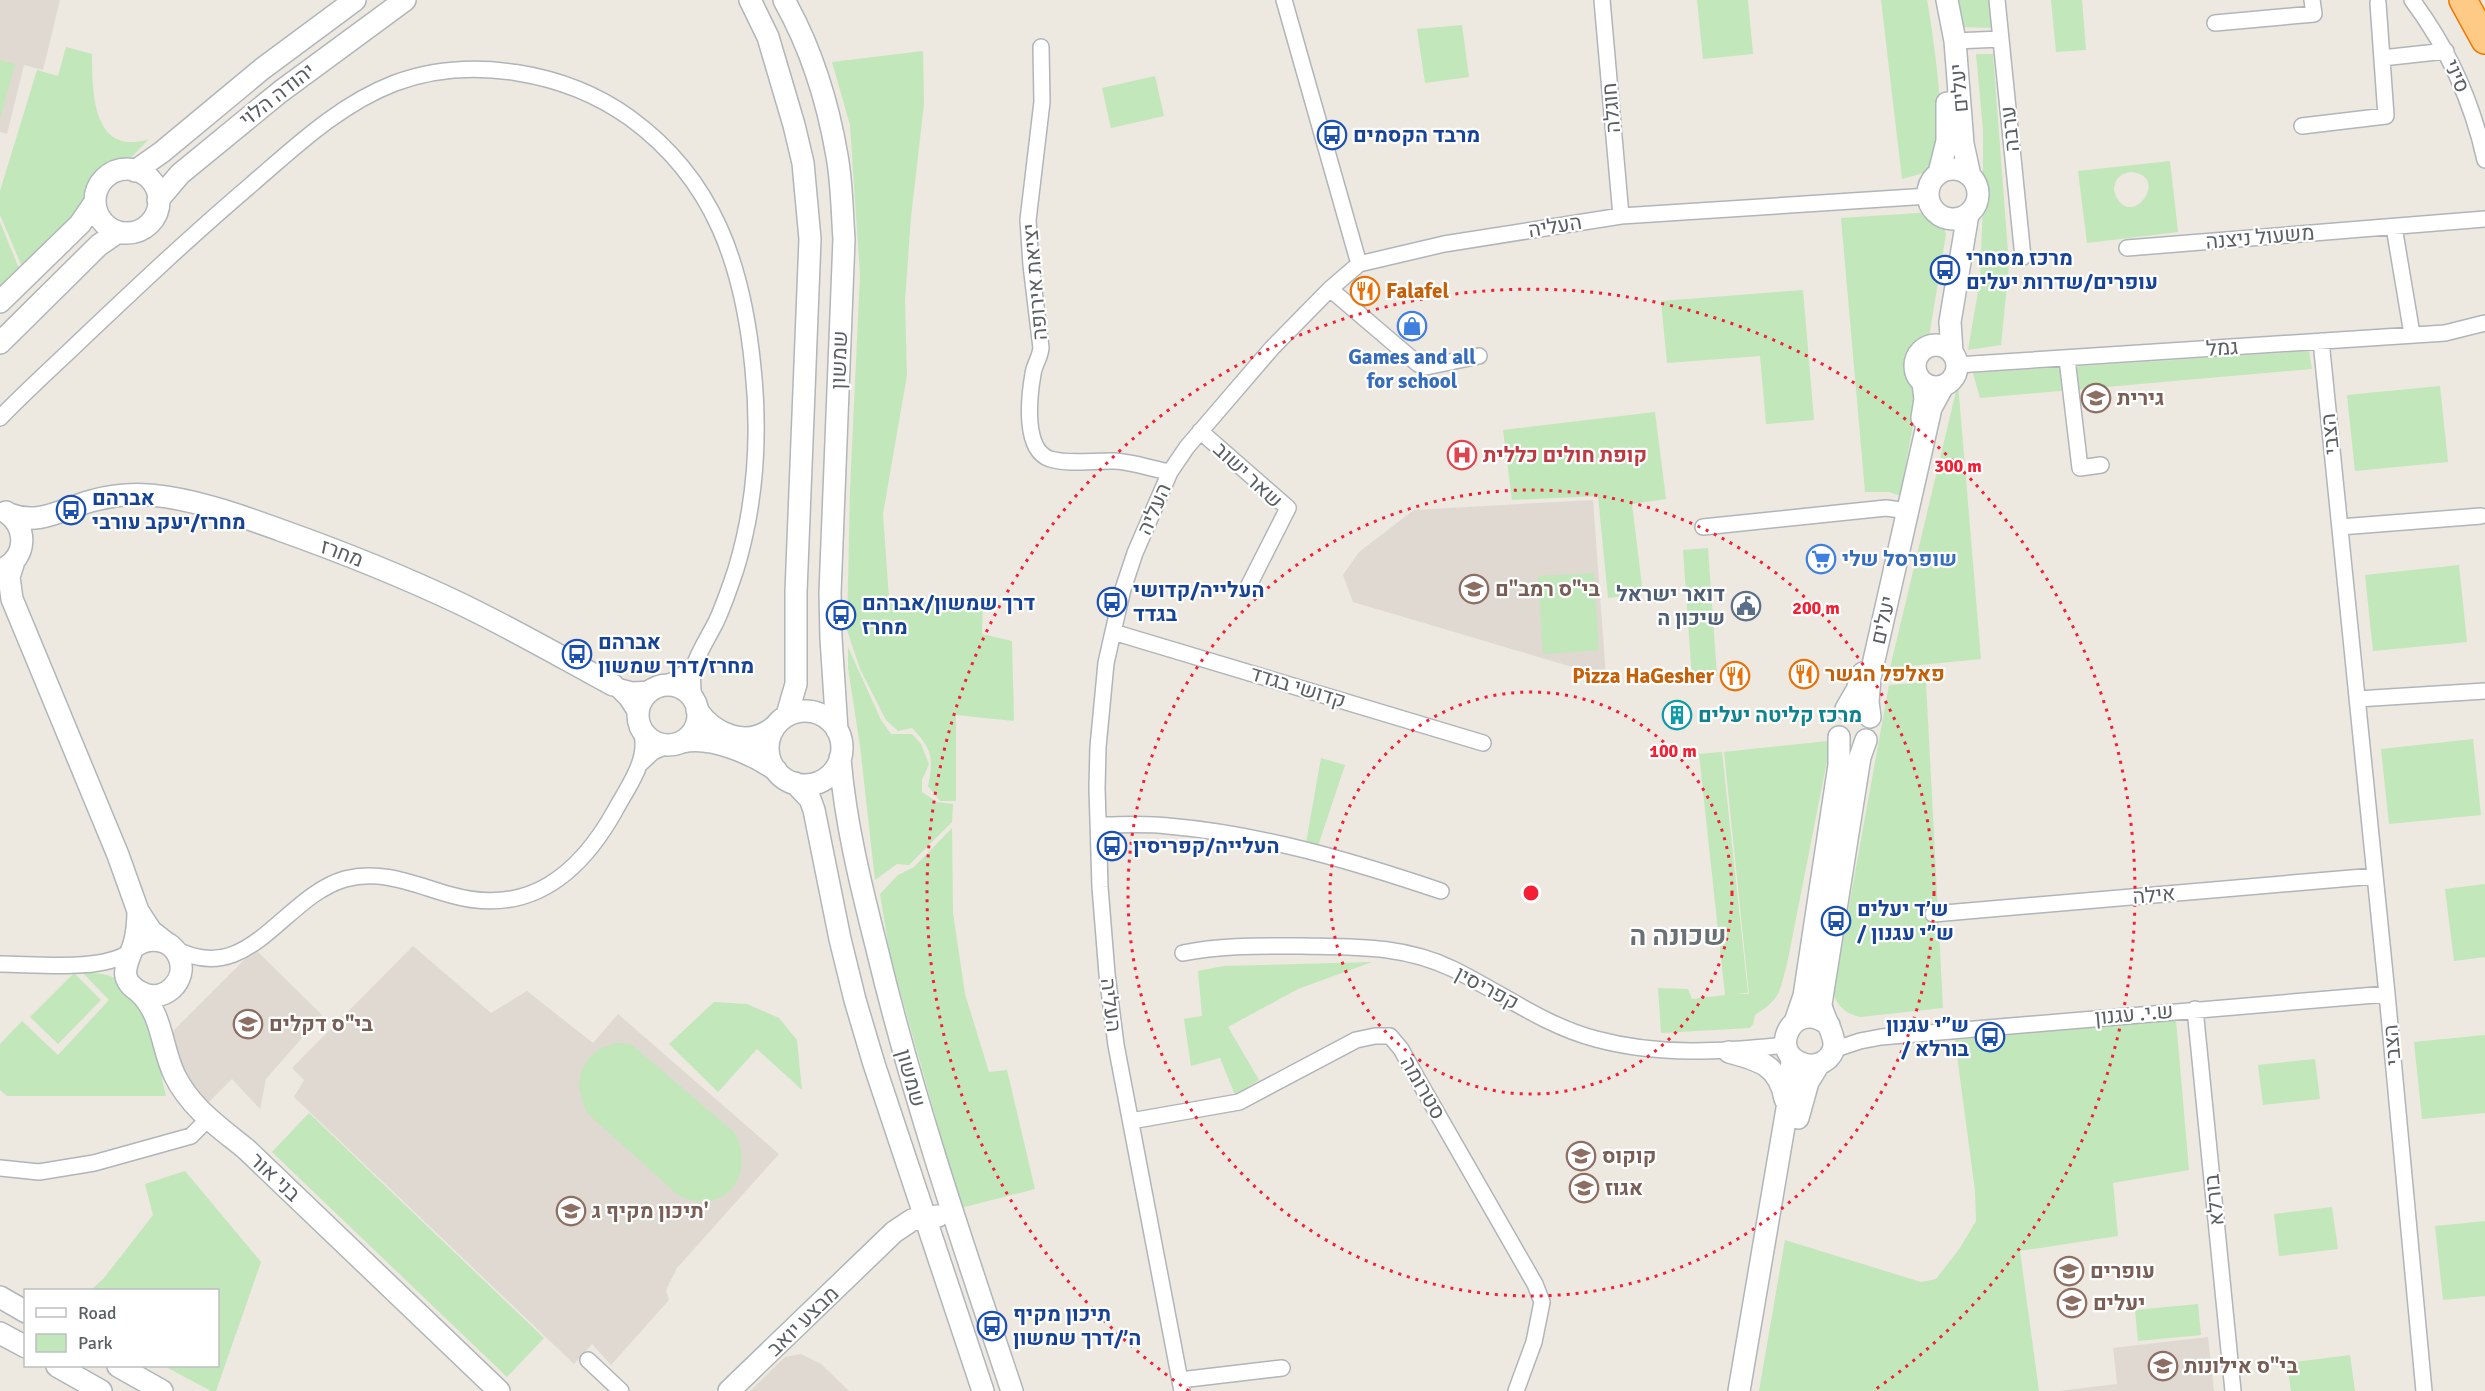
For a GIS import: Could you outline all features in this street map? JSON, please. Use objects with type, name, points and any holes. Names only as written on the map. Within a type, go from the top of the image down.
[{"type":"highway","points":[[2463,0],[2485,40]]},
{"type":"street","name":"יהודה הלוי","points":[[135,171],[162,152],[262,69],[355,0]]},
{"type":"street","name":"יהודה הלוי","points":[[158,200],[180,174],[280,92],[405,0]]},
{"type":"street","name":"שמשון","points":[[750,0],[772,48],[794,125],[803,163],[810,239],[796,592],[796,684],[781,721]]},
{"type":"street","name":"שמשון","points":[[784,0],[812,59],[837,157],[841,193],[844,239],[830,593],[837,730]]},
{"type":"street","points":[[1284,0],[1359,264]]},
{"type":"street","name":"חוגלה","points":[[1602,0],[1621,216]]},
{"type":"street","name":"יעלים","points":[[1935,0],[1945,60],[1948,115],[1947,141],[1939,173]]},
{"type":"street","name":"יעלים","points":[[1947,0],[1954,41],[1963,144],[1970,176]]},
{"type":"street","name":"ערבה","points":[[1997,0],[2023,257]]},
{"type":"street","points":[[2215,23],[2314,14],[2312,0]]},
{"type":"street","name":"סיני","points":[[2412,0],[2446,51],[2463,88],[2479,132],[2485,160]]},
{"type":"street","points":[[2302,126],[2386,116],[2378,3]]},
{"type":"street","points":[[1954,41],[2001,39]]},
{"type":"street","name":"יציאת אירופה","points":[[1041,47],[1042,102],[1028,220],[1041,348],[1040,359],[1033,372],[1030,429],[1032,442],[1039,452],[1049,459],[1118,462],[1170,472]]},
{"type":"street","points":[[2382,58],[2446,51]]},
{"type":"street","points":[[0,418],[138,286],[225,207],[316,130],[378,90],[406,80],[465,70],[507,72],[557,83],[585,93],[619,111],[650,133],[676,158],[698,186],[715,215],[738,284],[753,363],[757,403],[754,485],[747,528],[735,572],[718,617],[695,663],[692,679],[695,728],[675,743],[653,752],[639,765]]},
{"type":"street","points":[[1953,169],[1964,171],[1970,176],[1975,181],[1978,195],[1973,209],[1968,214],[1955,218],[1942,216],[1933,208],[1929,196],[1930,183],[1939,173],[1953,169]]},
{"type":"street","points":[[0,302],[80,224],[95,202],[98,188],[107,176],[120,170],[135,171],[152,182],[158,200],[155,215],[146,226],[133,232],[118,232],[99,245],[0,343]]},
{"type":"street","name":"העליה","points":[[1181,1386],[1116,1045],[1107,974],[1100,887],[1098,747],[1106,663],[1123,589],[1135,553],[1170,472],[1200,431],[1272,348],[1330,289],[1359,264],[1444,244],[1621,216],[1929,196]]},
{"type":"street","points":[[95,202],[102,220],[118,232]]},
{"type":"street","points":[[1954,359],[1939,345],[1929,346],[1920,352],[1914,365],[1916,375],[1933,385],[1954,378],[1954,359],[1950,322],[1968,214]]},
{"type":"street","points":[[1929,346],[1939,319],[1948,262],[1948,243],[1942,216]]},
{"type":"street","name":"משעול ניצנה","points":[[2127,248],[2485,219]]},
{"type":"street","points":[[2394,227],[2412,334]]},
{"type":"street","points":[[1330,289],[1418,364],[1426,367],[1479,356]]},
{"type":"street","name":"גמל","points":[[1954,359],[2067,359],[2445,333],[2485,322]]},
{"type":"street","name":"הצבי","points":[[2321,341],[2387,994],[2424,1391]]},
{"type":"street","points":[[2067,359],[2079,468],[2102,465]]},
{"type":"street","name":"יעלים","points":[[1846,709],[1862,675],[1924,407],[1933,385]]},
{"type":"street","name":"יעלים","points":[[1870,717],[1868,702],[1870,678],[1931,408],[1933,385]]},
{"type":"street","name":"שאר ישוב","points":[[1200,431],[1288,508],[1248,587]]},
{"type":"street","name":"מחרז","points":[[3,511],[27,519],[52,516],[90,501],[123,495],[166,496],[205,505],[317,543],[411,581],[482,614],[613,685],[632,690],[658,687]]},
{"type":"street","points":[[1703,527],[1886,508],[1901,510]]},
{"type":"street","points":[[3,511],[21,529],[6,591],[118,855],[138,911],[151,931],[178,954],[181,967],[162,1006],[159,1025]]},
{"type":"street","name":"מחרז","points":[[12,559],[32,531],[52,516]]},
{"type":"street","points":[[2340,527],[2481,516]]},
{"type":"street","name":"קדושי בגדד","points":[[1113,632],[1483,743]]},
{"type":"street","points":[[138,911],[138,927],[125,968],[134,988],[154,996],[173,986],[195,966],[212,959],[235,954],[251,946],[266,936],[310,897],[346,879],[361,876],[390,877],[450,895],[485,901],[521,897],[539,891],[566,874],[591,848],[608,824],[639,765],[644,746],[640,723],[640,703],[658,687],[678,678],[695,663]]},
{"type":"street","name":"מחרז","points":[[613,685],[627,699],[640,723]]},
{"type":"street","points":[[640,723],[651,740],[675,743],[701,740],[751,754],[795,783],[812,784],[823,780],[836,768],[842,746],[837,730],[825,717],[815,712],[798,711],[762,735],[730,736],[710,725],[680,688],[658,687]]},
{"type":"street","points":[[2357,699],[2485,691]]},
{"type":"street","points":[[1751,1391],[1798,1115],[1808,1082],[1828,1043],[1821,1004],[1860,757],[1872,726],[1870,717],[1859,708],[1846,709],[1839,715],[1836,723],[1839,737],[1839,765],[1804,996],[1795,1022]]},
{"type":"street","points":[[776,770],[770,760],[768,749],[770,738],[781,721]]},
{"type":"street","points":[[1839,737],[1857,745],[1866,740]]},
{"type":"street","name":"שמשון","points":[[840,758],[848,820],[886,989],[910,1077],[953,1215],[1012,1391]]},
{"type":"street","name":"שמשון","points":[[795,783],[810,799],[818,822],[840,939],[855,1000],[983,1391]]},
{"type":"street","points":[[1099,825],[1166,825],[1241,835],[1367,866],[1441,891]]},
{"type":"street","name":"אילה","points":[[1933,915],[2375,876]]},
{"type":"street","points":[[0,964],[92,965],[114,960],[148,940],[169,945],[191,956],[212,959]]},
{"type":"street","name":"קפריסין","points":[[1183,953],[1250,946],[1380,947],[1418,955],[1451,968],[1564,1028],[1595,1039],[1640,1048],[1679,1052],[1789,1052]]},
{"type":"street","points":[[92,965],[113,972],[134,988],[149,1004],[159,1025]]},
{"type":"street","name":"ש.י. עגנון","points":[[1828,1043],[2195,1009],[2387,994]]},
{"type":"street","name":"בורלא","points":[[2195,1009],[2234,1391]]},
{"type":"street","points":[[1739,1391],[1787,1108],[1789,1052],[1787,1032],[1801,1018],[1816,1017],[1828,1043]]},
{"type":"street","name":"בני אור","points":[[159,1025],[165,1051],[177,1080],[193,1105],[246,1149],[498,1391]]},
{"type":"street","name":"סטרומה","points":[[1131,1121],[1239,1102],[1356,1040],[1390,1036],[1412,1068],[1535,1284],[1542,1302],[1534,1342],[1516,1391]]},
{"type":"street","points":[[1789,1052],[1805,1065],[1828,1043]]},
{"type":"street","points":[[1729,1052],[1752,1058],[1774,1072],[1782,1084],[1787,1108]]},
{"type":"street","points":[[0,1168],[39,1172],[94,1163],[191,1136],[208,1119]]},
{"type":"street","name":"מבצע יואב","points":[[729,1391],[903,1225],[927,1224],[953,1215]]},
{"type":"street","points":[[0,1297],[24,1311]]},
{"type":"street","points":[[0,1333],[24,1346]]},
{"type":"street","points":[[588,1360],[621,1391]]},
{"type":"street","points":[[60,1367],[101,1391]]},
{"type":"street","points":[[121,1367],[162,1391]]},
{"type":"street","points":[[1181,1386],[1282,1368]]},
{"type":"shaded area","points":[[0,0],[60,0],[43,70],[24,65],[7,134],[0,132]]},
{"type":"shaded area","name":"בי\"ס רמב\"ם","points":[[1593,500],[1606,677],[1353,602],[1343,575],[1359,552],[1414,510]]},
{"type":"shaded area","name":"תיכון מקיף ג'","points":[[413,946],[491,1013],[527,991],[593,1043],[618,1014],[779,1154],[677,1268],[666,1290],[669,1300],[611,1365],[592,1344],[574,1364],[294,1097],[304,1080],[292,1068]]},
{"type":"shaded area","name":"בי\"ס דקלים","points":[[255,949],[322,1015],[266,1079],[260,1109],[232,1079],[205,1106],[180,1076],[171,1033]]},
{"type":"shaded area","name":"בי\"ס אילונות","points":[[2208,1337],[2214,1391],[2058,1391],[2117,1384],[2113,1348]]},
{"type":"shaded area","points":[[801,1354],[821,1364],[849,1391],[750,1391],[785,1357]]},
{"type":"green space","points":[[1697,0],[1748,0],[1753,54],[1703,59]]},
{"type":"green space","points":[[1881,0],[1927,0],[1936,57],[1942,132],[1938,161],[1926,171],[1902,179]]},
{"type":"green space","points":[[1957,0],[1990,0],[1993,28],[1962,27]]},
{"type":"green space","points":[[2051,0],[2082,0],[2086,50],[2056,52]]},
{"type":"green space","points":[[1462,25],[1469,77],[1425,83],[1417,29]]},
{"type":"green space","points":[[66,47],[92,54],[95,103],[106,130],[116,139],[130,142],[149,139],[23,269],[0,215],[0,191],[37,70],[58,76]]},
{"type":"green space","points":[[923,51],[924,104],[911,217],[905,301],[907,375],[883,514],[889,599],[983,602],[982,634],[1012,641],[1014,721],[956,715],[956,801],[940,801],[928,786],[931,761],[924,742],[912,728],[898,731],[886,720],[860,669],[847,630],[850,490],[860,275],[850,125],[832,62]]},
{"type":"green space","points":[[1976,54],[1993,54],[2009,265],[2001,345],[1968,350],[1980,280],[1983,202],[1983,130]]},
{"type":"green space","points":[[0,60],[15,64],[0,119]]},
{"type":"green space","points":[[1155,76],[1164,116],[1111,128],[1102,88]]},
{"type":"green space","points":[[2170,161],[2178,232],[2087,243],[2078,171]],"holes":[[[2130,172],[2143,175],[2148,182],[2148,191],[2144,199],[2137,205],[2129,207],[2121,203],[2114,191],[2118,178]]]},
{"type":"green space","points":[[1933,212],[1941,220],[1946,234],[1929,337],[1914,347],[1908,362],[1909,378],[1919,392],[1900,496],[1889,492],[1865,492],[1841,218]]},
{"type":"green space","points":[[0,222],[20,271],[0,291]]},
{"type":"green space","points":[[1803,290],[1814,420],[1766,424],[1760,356],[1667,363],[1661,301]]},
{"type":"green space","points":[[2309,351],[2312,369],[1980,398],[1973,373]]},
{"type":"green space","points":[[1958,383],[1981,659],[1890,668]]},
{"type":"green space","points":[[2440,386],[2448,462],[2355,471],[2347,395]]},
{"type":"green space","points":[[1655,412],[1666,499],[1632,504],[1643,594],[1608,598],[1598,496],[1512,500],[1503,430]]},
{"type":"green space","points":[[1708,548],[1717,676],[1692,678],[1683,550]]},
{"type":"green space","points":[[2459,565],[2467,642],[2373,651],[2365,575]]},
{"type":"green space","points":[[1594,573],[1599,650],[1543,654],[1538,576]]},
{"type":"green space","points":[[848,647],[881,720],[891,734],[912,734],[921,744],[929,764],[922,780],[922,792],[937,802],[953,804],[952,822],[909,865],[897,864],[875,880],[860,746],[848,668]]},
{"type":"green space","points":[[1926,682],[1943,1008],[1860,1017],[1844,1009],[1833,994],[1889,685]]},
{"type":"green space","points":[[2473,739],[2481,815],[2389,824],[2381,749]]},
{"type":"green space","points":[[1827,741],[1830,746],[1787,964],[1778,994],[1770,1004],[1755,1015],[1750,1028],[1661,1033],[1658,988],[1688,989],[1692,999],[1725,995],[1699,754],[1722,752],[1748,993],[1736,994],[1749,994],[1724,752]]},
{"type":"green space","points":[[1321,758],[1345,765],[1318,846],[1306,843]]},
{"type":"green space","points":[[952,828],[953,913],[965,994],[989,1072],[1007,1070],[1035,1189],[961,1208],[890,955],[880,894],[898,875],[914,867]]},
{"type":"green space","points":[[2485,884],[2485,957],[2454,961],[2445,889]]},
{"type":"green space","points":[[1372,962],[1298,989],[1228,1027],[1259,1080],[1235,1095],[1220,1058],[1191,1066],[1184,1019],[1202,1016],[1198,971],[1224,966]]},
{"type":"green space","points":[[82,972],[110,976],[124,984],[135,996],[150,1027],[166,1096],[7,1096],[0,1090],[0,1044],[22,1021],[58,1055],[109,1000]]},
{"type":"green space","points":[[74,973],[101,1000],[58,1044],[30,1017]]},
{"type":"green space","points":[[714,1002],[747,1004],[779,1018],[797,1040],[802,1090],[757,1049],[718,1092],[669,1044]]},
{"type":"green space","points":[[2176,1020],[2189,1170],[2113,1183],[2118,1236],[2020,1251],[2039,1391],[1759,1391],[1785,1240],[1921,1282],[1936,1279],[1960,1248],[1976,1221],[1975,1191],[1955,1040]]},
{"type":"green space","points":[[2485,1035],[2485,1113],[2422,1119],[2414,1042]]},
{"type":"green space","points":[[616,1043],[631,1044],[735,1133],[741,1149],[742,1164],[732,1189],[722,1197],[709,1201],[694,1201],[678,1195],[587,1113],[579,1087],[581,1072],[588,1059],[599,1049]]},
{"type":"green space","points":[[2315,1059],[2320,1099],[2263,1105],[2258,1065]]},
{"type":"green space","points":[[309,1113],[544,1338],[507,1377],[272,1152]]},
{"type":"green space","points":[[185,1171],[261,1262],[216,1391],[211,1391],[166,1367],[219,1367],[219,1289],[92,1289],[104,1278],[153,1215],[145,1184]]},
{"type":"green space","points":[[2332,1207],[2338,1249],[2279,1256],[2274,1214]]},
{"type":"green space","points":[[2485,1221],[2485,1296],[2443,1300],[2435,1226]]},
{"type":"green space","points":[[2198,1304],[2201,1335],[2138,1341],[2135,1310]]},
{"type":"green space","points":[[2350,1355],[2355,1391],[2291,1391],[2287,1363]]},
{"type":"place","name":"מרבד הקסמים","points":[[1332,135]]},
{"type":"place","name":"מרכז מסחרי עופרים/שדרות יעלים","points":[[1945,270]]},
{"type":"place","name":"Falafel","points":[[1365,291]]},
{"type":"place","name":"Games and all for school","points":[[1412,326]]},
{"type":"place","name":"גירית","points":[[2096,398]]},
{"type":"place","name":"קופת חולים כללית","points":[[1462,455]]},
{"type":"place","name":"אברהם מחרז/יעקב עורבי","points":[[71,510]]},
{"type":"place","name":"שופרסל שלי","points":[[1821,559]]},
{"type":"place","name":"בי\"ס רמב\"ם","points":[[1474,589]]},
{"type":"place","name":"העלייה/קדושי בגדד","points":[[1112,602]]},
{"type":"place","name":"דואר ישראל שיכון ה","points":[[1746,606]]},
{"type":"place","name":"דרך שמשון/אברהם מחרז","points":[[841,615]]},
{"type":"place","name":"אברהם מחרז/דרך שמשון","points":[[577,654]]},
{"type":"place","name":"פאלפל הגשר","points":[[1804,674]]},
{"type":"place","name":"Pizza HaGesher","points":[[1735,676]]},
{"type":"place","name":"מרכז קליטה יעלים","points":[[1677,715]]},
{"type":"place","name":"העלייה/קפריסין","points":[[1112,846]]},
{"type":"place","name":"ש׳ד יעלים / ש״י עגנון","points":[[1836,921]]},
{"type":"place","name":"בי\"ס דקלים","points":[[248,1024]]},
{"type":"place","name":"ש״י עגנון / בורלא","points":[[1990,1037]]},
{"type":"place","name":"קוקוס","points":[[1581,1156]]},
{"type":"place","name":"אגוז","points":[[1584,1188]]},
{"type":"place","name":"תיכון מקיף ג'","points":[[571,1211]]},
{"type":"place","name":"עופרים","points":[[2069,1271]]},
{"type":"place","name":"יעלים","points":[[2072,1303]]},
{"type":"place","name":"תיכון מקיף ה׳/דרך שמשון","points":[[992,1326]]},
{"type":"place","name":"בי\"ס אילונות","points":[[2163,1366]]},
{"type":"district","name":"שכונה ה","points":[[1678,936]]}]
